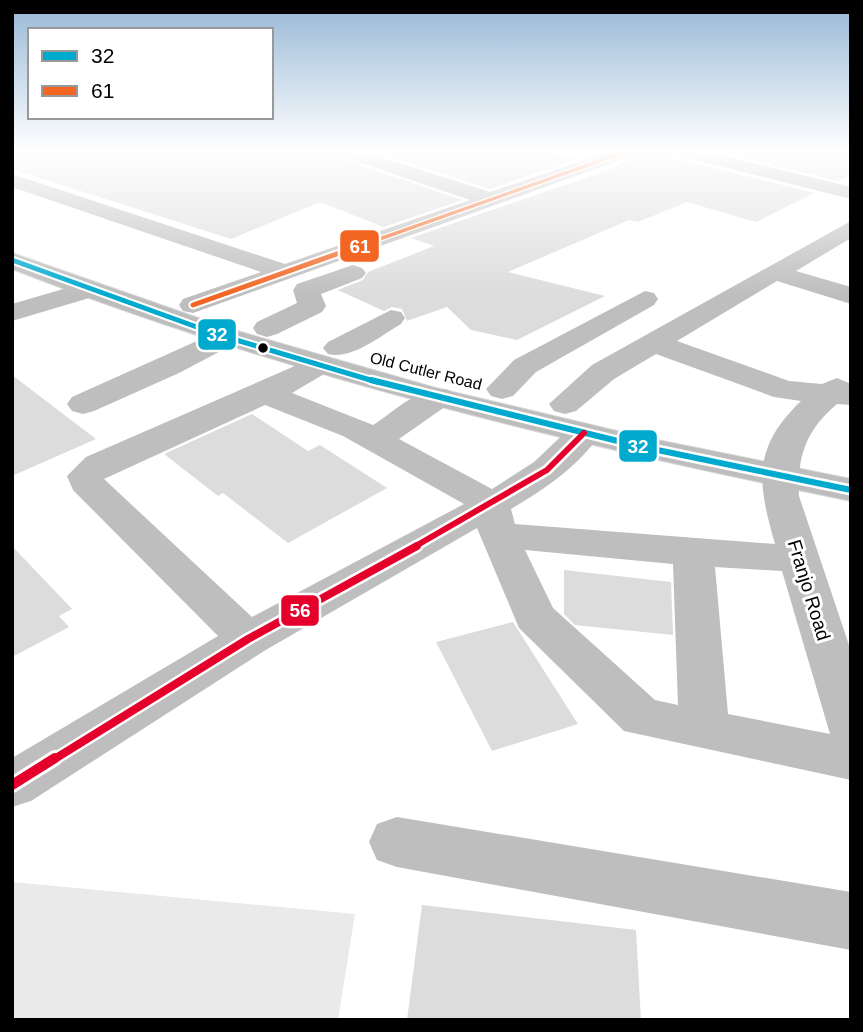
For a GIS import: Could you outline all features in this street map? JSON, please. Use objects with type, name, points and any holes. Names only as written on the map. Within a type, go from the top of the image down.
[{"type":"main road","name":"Old Cutler Road","points":[[12,240],[193,305],[248,329]]},
{"type":"main road","name":"Old Cutler Road","points":[[12,260],[86,290],[248,329],[438,397],[574,419],[781,464],[851,490]]},
{"type":"main road","name":"Old Cutler Road","points":[[329,356],[502,389],[574,419]]},
{"type":"main road","name":"Old Cutler Road","points":[[781,464],[851,464]]},
{"type":"street","points":[[72,200],[285,272]]},
{"type":"street","points":[[193,305],[486,200]]},
{"type":"street","points":[[12,785],[248,639],[494,519],[547,470],[603,372],[851,228]]},
{"type":"street","points":[[83,404],[168,368],[248,329],[312,306],[306,290],[416,249]]},
{"type":"street","points":[[332,255],[363,269]]},
{"type":"street","points":[[777,273],[851,296]]},
{"type":"street","points":[[12,313],[86,290]]},
{"type":"street","points":[[502,389],[525,366],[645,299]]},
{"type":"street","points":[[248,639],[86,482],[85,476],[99,466],[264,393],[391,318]]},
{"type":"street","points":[[654,343],[785,390],[843,388]]},
{"type":"street","points":[[781,464],[793,428],[806,411],[843,388]]},
{"type":"street","points":[[264,393],[374,440],[494,519],[693,553],[801,559]]},
{"type":"street","points":[[374,440],[438,397]]},
{"type":"street","name":"Franjo Road","points":[[781,464],[780,496],[851,726]]},
{"type":"street","points":[[494,519],[534,617],[641,717],[851,759]]},
{"type":"street","points":[[693,553],[704,730]]},
{"type":"street","points":[[397,842],[851,921]]},
{"type":"shaded area","points":[[12,882],[355,914],[338,1020],[12,1020]]},
{"type":"building","points":[[109,200],[462,200],[384,227],[320,202],[231,239]]},
{"type":"building","points":[[521,200],[800,200],[756,222],[687,202],[638,222],[629,220],[508,272],[605,296],[517,340],[471,330],[447,307],[407,321],[402,309],[392,307],[384,311],[338,290],[363,280],[368,272],[434,246],[411,238]]},
{"type":"building","points":[[12,375],[96,439],[12,476]]},
{"type":"building","points":[[252,414],[308,451],[320,445],[387,488],[288,543],[223,493],[218,496],[164,454]]},
{"type":"building","points":[[12,546],[72,609],[59,616],[69,627],[12,657]]},
{"type":"building","points":[[564,570],[671,582],[673,635],[575,625],[564,614]]},
{"type":"building","points":[[513,622],[578,724],[492,751],[436,642]]},
{"type":"building","points":[[422,905],[636,930],[641,1020],[407,1020]]},
{"type":"transit line","name":"61","points":[[193,305],[489,200]]},
{"type":"transit line","name":"32","points":[[12,260],[113,299],[216,334],[426,395],[638,446],[851,490]]},
{"type":"transit line","name":"56","points":[[12,785],[248,639],[512,493],[547,470],[584,433]]}]
